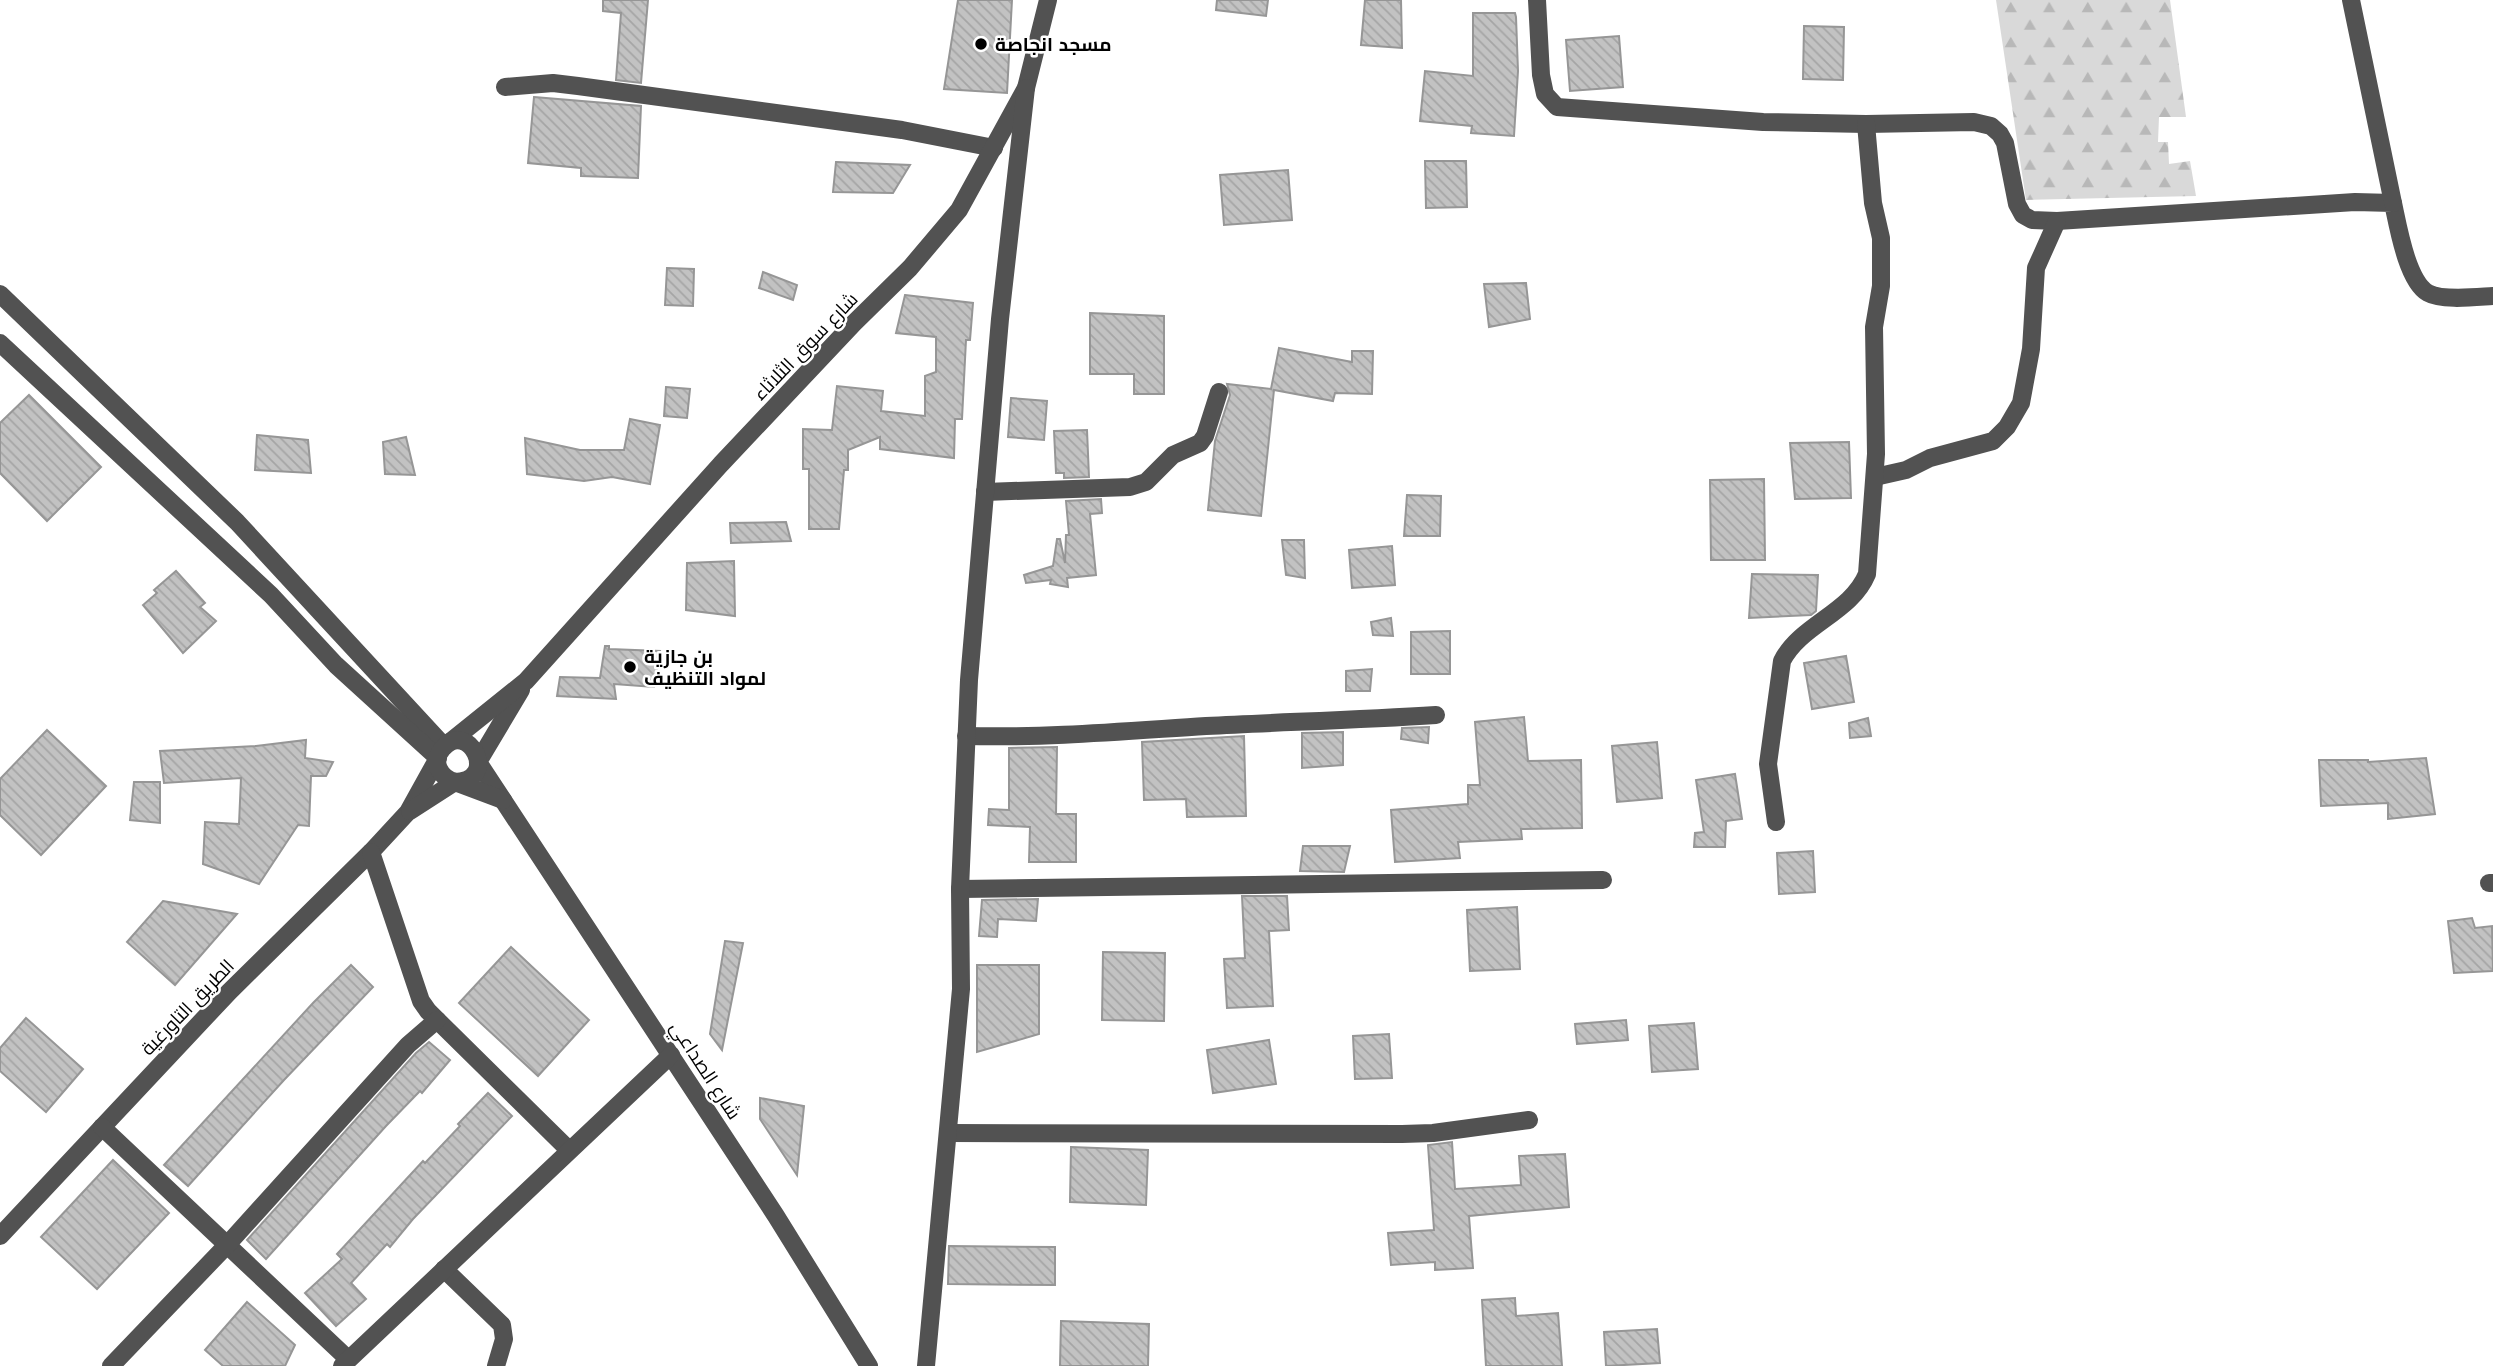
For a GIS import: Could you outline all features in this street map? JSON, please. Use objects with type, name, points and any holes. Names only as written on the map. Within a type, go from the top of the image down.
[{"type":"street","name":"شارع سوق الثلاثاء","points":[[526,681],[721,464],[854,323],[910,268],[959,210],[1026,88],[1048,0]]},
{"type":"street","points":[[1537,0],[1541,75],[1545,94],[1557,107],[1704,119],[1866,124],[1974,122],[1990,126],[2000,134],[2005,143],[2017,204],[2023,215],[2032,220],[2057,221],[2355,202],[2393,203]]},
{"type":"street","points":[[2351,0],[2404,252],[2415,280],[2427,293],[2439,297],[2493,296]]},
{"type":"street","points":[[505,87],[553,83],[578,86],[902,130],[995,148]]},
{"type":"street","points":[[926,1366],[961,989],[960,889],[966,736],[985,492],[1000,320],[1026,88]]},
{"type":"street","points":[[1776,822],[1768,764],[1782,661],[1788,647],[1851,598],[1867,574],[1876,454],[1874,327],[1881,286],[1881,239],[1873,203],[1866,124]]},
{"type":"street","points":[[1875,477],[1906,470],[1930,458],[1993,441],[2007,427],[2021,403],[2031,349],[2036,268],[2057,221]]},
{"type":"street","points":[[0,294],[237,522],[444,749]]},
{"type":"street","points":[[0,344],[271,595],[336,665],[444,749]]},
{"type":"street","points":[[985,492],[1130,487],[1146,482],[1173,455],[1200,443],[1205,436],[1219,392]]},
{"type":"street","points":[[408,812],[444,749],[526,681]]},
{"type":"street","points":[[408,812],[456,782],[462,782],[474,775],[478,762],[526,681]]},
{"type":"street","points":[[966,736],[1023,737],[1436,715]]},
{"type":"street","points":[[444,749],[463,742],[475,750],[478,762]]},
{"type":"street","points":[[444,749],[439,771],[443,776],[503,800]]},
{"type":"street","name":"شارع الصداعي","points":[[478,762],[776,1216],[869,1366]]},
{"type":"street","name":"الطريق التاورغية","points":[[0,1236],[229,992],[408,812]]},
{"type":"street","points":[[371,852],[421,1001],[569,1150]]},
{"type":"street","points":[[960,889],[1603,880]]},
{"type":"street","points":[[111,1366],[227,1245],[408,1045],[437,1020]]},
{"type":"street","points":[[102,1127],[227,1245],[345,1363],[671,1055]]},
{"type":"street","points":[[948,1133],[1390,1134],[1433,1133],[1529,1120]]},
{"type":"street","points":[[444,1269],[502,1325],[504,1339],[496,1366]]},
{"type":"green space","points":[[1996,0],[2170,0],[2186,117],[2159,117],[2158,142],[2168,142],[2169,164],[2190,161],[2196,196],[2026,200]]},
{"type":"building","points":[[603,0],[648,0],[641,83],[616,80],[621,13],[603,11]]},
{"type":"building","name":"مسجد انجاصة","points":[[958,0],[1012,0],[1007,93],[944,89]]},
{"type":"building","points":[[1217,0],[1268,0],[1266,16],[1216,10]]},
{"type":"building","points":[[1365,0],[1401,0],[1402,48],[1361,45]]},
{"type":"building","points":[[1473,13],[1515,13],[1518,71],[1514,136],[1471,133],[1472,126],[1420,121],[1425,71],[1473,76]]},
{"type":"building","points":[[1804,26],[1844,27],[1843,80],[1803,79]]},
{"type":"building","points":[[1619,36],[1623,87],[1570,91],[1566,40]]},
{"type":"building","points":[[534,97],[641,106],[638,178],[581,176],[581,168],[528,163]]},
{"type":"building","points":[[1425,161],[1466,161],[1467,207],[1426,208]]},
{"type":"building","points":[[836,162],[910,165],[893,193],[833,192]]},
{"type":"building","points":[[1288,170],[1292,220],[1224,225],[1220,175]]},
{"type":"building","points":[[667,268],[694,269],[693,306],[665,305]]},
{"type":"building","points":[[763,272],[797,285],[793,300],[759,288]]},
{"type":"building","points":[[1526,283],[1530,319],[1489,327],[1484,284]]},
{"type":"building","points":[[905,295],[973,303],[970,340],[966,340],[962,419],[955,419],[954,458],[880,449],[880,437],[848,450],[848,470],[844,470],[839,529],[809,529],[809,469],[803,469],[803,429],[832,430],[837,386],[883,391],[881,411],[925,416],[925,376],[936,372],[936,337],[896,333]]},
{"type":"building","points":[[1090,313],[1164,316],[1164,394],[1134,394],[1134,374],[1090,374]]},
{"type":"building","points":[[1279,348],[1352,362],[1352,351],[1373,351],[1372,394],[1335,393],[1333,401],[1274,390],[1261,516],[1208,510],[1215,441],[1230,395],[1227,384],[1271,389]]},
{"type":"building","points":[[666,387],[690,389],[687,418],[664,416]]},
{"type":"building","points":[[29,395],[101,467],[47,521],[0,473],[0,423]]},
{"type":"building","points":[[1011,398],[1047,401],[1044,440],[1008,437]]},
{"type":"building","points":[[630,419],[660,425],[650,484],[612,477],[584,481],[527,474],[525,438],[580,450],[624,450]]},
{"type":"building","points":[[1087,430],[1089,477],[1064,478],[1064,473],[1056,473],[1054,431]]},
{"type":"building","points":[[257,435],[308,440],[311,473],[255,470]]},
{"type":"building","points":[[406,437],[415,475],[385,474],[383,442]]},
{"type":"building","points":[[1849,442],[1851,498],[1795,499],[1790,443]]},
{"type":"building","points":[[1764,479],[1765,560],[1711,560],[1710,480]]},
{"type":"building","points":[[1407,495],[1441,496],[1440,536],[1404,536]]},
{"type":"building","points":[[1101,499],[1102,513],[1090,514],[1096,575],[1067,578],[1068,587],[1050,584],[1051,580],[1026,583],[1024,575],[1053,566],[1057,539],[1060,539],[1065,563],[1066,535],[1069,535],[1066,501]]},
{"type":"building","points":[[786,522],[791,541],[731,543],[730,523]]},
{"type":"building","points":[[1282,540],[1304,540],[1305,578],[1286,575]]},
{"type":"building","points":[[1392,546],[1395,585],[1352,588],[1349,550]]},
{"type":"building","points":[[734,561],[735,616],[686,610],[687,563]]},
{"type":"building","points":[[176,571],[205,603],[200,607],[216,621],[183,653],[143,605],[157,593],[154,590]]},
{"type":"building","points":[[1752,574],[1818,575],[1816,611],[1811,615],[1749,618]]},
{"type":"building","points":[[1391,618],[1393,636],[1373,635],[1371,622]]},
{"type":"building","points":[[1450,631],[1450,674],[1411,674],[1411,632]]},
{"type":"building","name":"بن جازية لمواد التنظيف","points":[[605,646],[609,646],[609,649],[660,651],[654,687],[614,684],[616,699],[557,696],[560,677],[600,678]]},
{"type":"building","points":[[1846,656],[1854,702],[1812,709],[1804,663]]},
{"type":"building","points":[[1372,669],[1370,691],[1346,691],[1346,671]]},
{"type":"building","points":[[1524,717],[1528,761],[1581,760],[1582,828],[1521,829],[1522,839],[1458,842],[1460,858],[1395,862],[1391,810],[1468,804],[1468,785],[1480,785],[1475,722]]},
{"type":"building","points":[[1868,718],[1871,736],[1850,738],[1849,723]]},
{"type":"building","points":[[1429,727],[1428,743],[1401,739],[1402,728]]},
{"type":"building","points":[[47,730],[106,786],[41,855],[0,815],[0,779]]},
{"type":"building","points":[[1343,732],[1343,765],[1302,768],[1302,733]]},
{"type":"building","points":[[1244,736],[1246,816],[1187,817],[1186,799],[1144,800],[1142,742]]},
{"type":"building","points":[[306,740],[305,758],[333,762],[326,776],[311,776],[309,826],[298,825],[259,884],[203,864],[205,822],[239,824],[241,778],[164,783],[160,751],[256,746]]},
{"type":"building","points":[[1657,742],[1662,798],[1617,802],[1612,746]]},
{"type":"building","points":[[1057,747],[1056,814],[1076,814],[1076,862],[1029,862],[1030,827],[988,825],[989,809],[1009,810],[1009,748]]},
{"type":"building","points":[[2426,758],[2435,814],[2388,819],[2388,803],[2321,806],[2319,760],[2368,762]]},
{"type":"building","points":[[1735,774],[1742,819],[1726,821],[1725,847],[1694,847],[1695,833],[1704,832],[1696,780]]},
{"type":"building","points":[[134,782],[160,782],[160,823],[130,820]]},
{"type":"building","points":[[1303,846],[1350,846],[1344,872],[1300,871]]},
{"type":"building","points":[[1813,851],[1815,892],[1779,894],[1777,853]]},
{"type":"building","points":[[1242,896],[1287,896],[1289,930],[1269,931],[1273,1006],[1227,1008],[1224,959],[1245,958]]},
{"type":"building","points":[[1038,899],[1036,921],[998,919],[997,937],[979,936],[982,900]]},
{"type":"building","points":[[163,901],[237,914],[175,985],[127,942]]},
{"type":"building","points":[[1517,907],[1520,969],[1470,971],[1467,910]]},
{"type":"building","points":[[2472,918],[2475,928],[2492,926],[2493,971],[2454,973],[2448,921]]},
{"type":"building","points":[[725,941],[743,943],[722,1050],[710,1034]]},
{"type":"building","points":[[511,947],[589,1020],[538,1076],[459,1003]]},
{"type":"building","points":[[1103,952],[1165,953],[1164,1021],[1102,1020]]},
{"type":"building","points":[[351,965],[373,987],[188,1186],[164,1165]]},
{"type":"building","points":[[977,965],[1039,965],[1039,1034],[977,1052]]},
{"type":"building","points":[[26,1018],[83,1069],[46,1112],[0,1071],[0,1048]]},
{"type":"building","points":[[1626,1020],[1628,1040],[1577,1044],[1575,1024]]},
{"type":"building","points":[[1694,1023],[1698,1069],[1652,1072],[1649,1026]]},
{"type":"building","points":[[1389,1034],[1392,1078],[1355,1079],[1353,1036]]},
{"type":"building","points":[[1269,1040],[1276,1084],[1213,1093],[1207,1050]]},
{"type":"building","points":[[429,1042],[450,1060],[422,1093],[420,1091],[386,1126],[266,1259],[247,1240],[416,1053]]},
{"type":"building","points":[[488,1093],[512,1116],[413,1219],[390,1247],[387,1244],[351,1283],[366,1299],[336,1326],[305,1293],[342,1259],[337,1254],[423,1161],[425,1163],[460,1126],[458,1124]]},
{"type":"building","points":[[760,1098],[804,1106],[797,1175],[760,1119]]},
{"type":"building","points":[[1452,1142],[1455,1189],[1521,1185],[1519,1156],[1565,1154],[1569,1207],[1469,1216],[1473,1268],[1435,1270],[1435,1262],[1391,1265],[1388,1233],[1434,1230],[1428,1145]]},
{"type":"building","points":[[1071,1147],[1148,1150],[1146,1205],[1070,1202]]},
{"type":"building","points":[[113,1160],[169,1213],[97,1289],[41,1237]]},
{"type":"building","points":[[949,1246],[1055,1247],[1055,1285],[948,1284]]},
{"type":"building","points":[[1515,1298],[1516,1316],[1558,1313],[1562,1366],[1486,1366],[1482,1300]]},
{"type":"building","points":[[247,1302],[295,1345],[285,1366],[223,1366],[205,1350]]},
{"type":"building","points":[[1061,1321],[1149,1324],[1148,1366],[1060,1366]]},
{"type":"building","points":[[1657,1329],[1660,1363],[1606,1366],[1604,1332]]},
{"type":"place","name":"مسجد انجاصة","points":[[981,44]]},
{"type":"place","name":"بن جازية لمواد التنظيف","points":[[630,667]]}]
